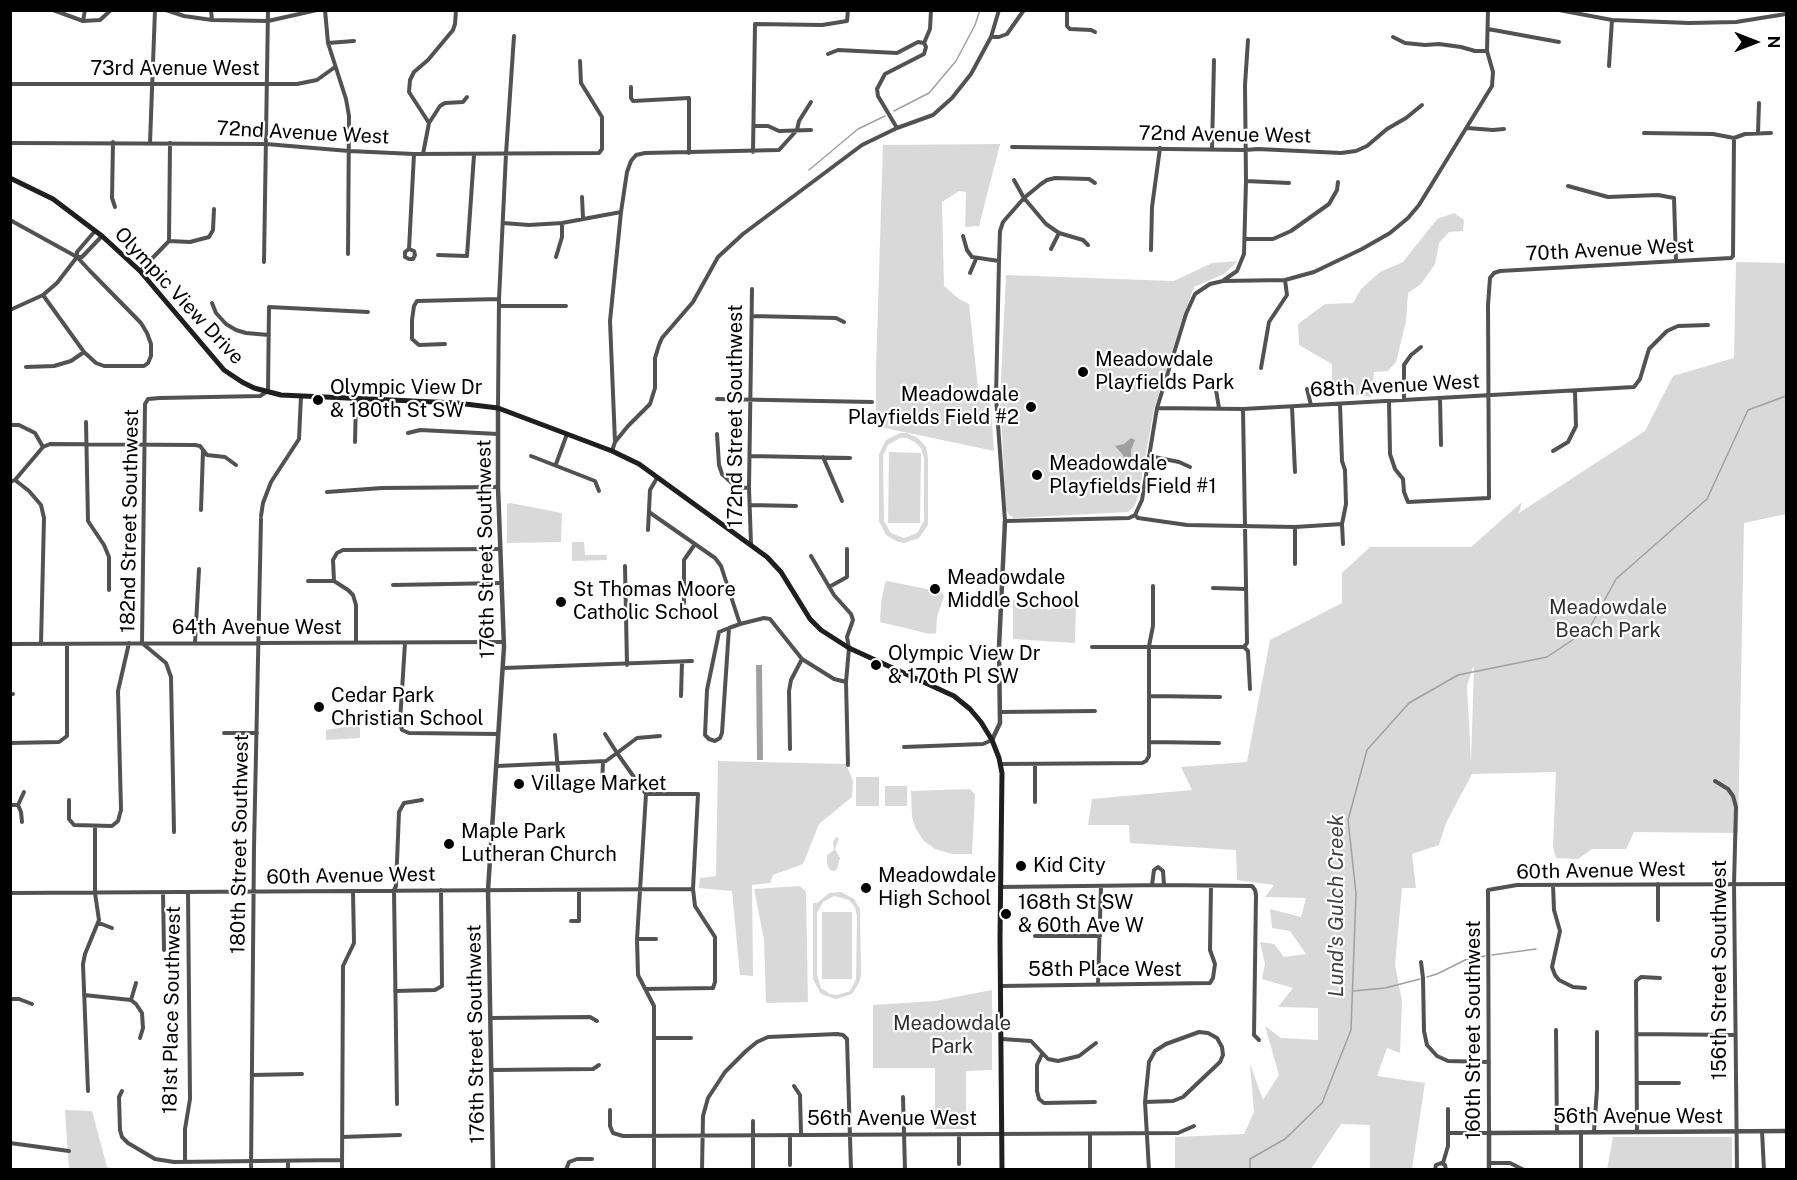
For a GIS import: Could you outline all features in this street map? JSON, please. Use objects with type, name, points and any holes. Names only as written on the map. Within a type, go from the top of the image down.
[{"type":"main road","name":"Olympic View Drive","points":[[10,178],[53,199],[102,236],[140,271],[224,370],[242,382],[281,395],[457,403],[498,408]]},
{"type":"main road","points":[[498,408],[612,451],[639,464],[767,557],[780,572],[810,619],[821,630],[849,648],[954,696],[974,713],[992,740],[1001,764],[1002,1170]]},
{"type":"street","points":[[52,10],[82,21],[100,20],[111,10]]},
{"type":"street","points":[[82,21],[85,10]]},
{"type":"street","points":[[150,143],[155,10]]},
{"type":"street","points":[[166,10],[184,16],[212,20],[268,21],[317,10]]},
{"type":"street","points":[[211,10],[212,20]]},
{"type":"street","points":[[264,262],[268,10]]},
{"type":"street","points":[[325,10],[328,43],[346,99],[349,116],[348,254]]},
{"type":"street","points":[[429,123],[409,92],[410,80],[414,72],[428,60],[453,30],[456,10]]},
{"type":"street","points":[[753,152],[755,24],[822,25],[847,21],[848,10]]},
{"type":"street","points":[[897,128],[878,96],[877,89],[885,74],[924,54],[926,47],[924,43],[930,29],[931,10]]},
{"type":"street","points":[[612,451],[615,442],[650,404],[655,388],[655,358],[662,338],[693,302],[722,252],[742,234],[862,145],[897,128],[933,115],[952,98],[971,74],[991,37],[999,10]]},
{"type":"street","points":[[991,37],[1007,34],[1024,10]]},
{"type":"street","points":[[1067,10],[1067,26],[1070,29],[1095,32]]},
{"type":"street","points":[[1005,521],[1129,518],[1135,515],[1142,500],[1157,408],[1190,303],[1195,294],[1203,287],[1223,281],[1285,280],[1323,267],[1362,249],[1398,227],[1419,205],[1492,86],[1493,72],[1488,51],[1488,10]]},
{"type":"street","points":[[1559,10],[1612,20],[1689,23],[1736,22],[1786,14]]},
{"type":"street","points":[[1609,66],[1612,20]]},
{"type":"street","points":[[1488,29],[1559,42]]},
{"type":"street","name":"176th Street Southwest","points":[[493,1170],[488,890],[504,668],[498,486],[499,299],[514,36]]},
{"type":"street","points":[[1393,37],[1404,43],[1439,44],[1475,51],[1488,51]]},
{"type":"street","points":[[1223,281],[1237,271],[1242,263],[1245,238],[1245,85],[1248,40]]},
{"type":"street","points":[[328,43],[354,41]]},
{"type":"street","points":[[828,54],[838,50],[897,53],[918,42],[924,43]]},
{"type":"street","points":[[1212,149],[1214,60]]},
{"type":"street","name":"72nd Avenue West","points":[[10,143],[266,144],[414,154],[598,153],[602,148],[602,117],[581,83],[580,61]]},
{"type":"street","name":"73rd Avenue West","points":[[10,84],[307,83],[317,80],[334,67]]},
{"type":"street","points":[[631,87],[633,101],[689,98],[689,153]]},
{"type":"street","points":[[423,154],[429,123],[440,106],[445,103],[462,102],[467,97]]},
{"type":"street","points":[[615,442],[609,342],[621,212],[631,160],[645,153],[779,150],[797,130],[799,121],[811,102]]},
{"type":"street","points":[[1758,134],[1760,128],[1759,103]]},
{"type":"street","name":"72nd Avenue West","points":[[1012,147],[1245,150],[1257,148],[1333,154],[1356,151],[1367,146],[1422,105]]},
{"type":"street","points":[[753,126],[768,126],[779,131],[811,130]]},
{"type":"street","points":[[1467,128],[1504,129]]},
{"type":"street","points":[[1644,133],[1713,134],[1734,138],[1745,134],[1771,133]]},
{"type":"street","name":"70th Avenue West","points":[[1488,395],[1488,305],[1490,278],[1494,273],[1726,259],[1733,256],[1734,138]]},
{"type":"street","points":[[113,142],[112,198],[115,207]]},
{"type":"street","points":[[140,271],[169,241],[170,143]]},
{"type":"street","points":[[1151,250],[1152,207],[1160,148]]},
{"type":"street","points":[[410,249],[414,154]]},
{"type":"street","points":[[438,255],[467,256],[474,154]]},
{"type":"street","points":[[904,747],[983,744],[992,740],[1000,723],[999,647],[1005,521],[996,397],[1000,231],[1003,222],[1024,198],[1041,184],[1055,178],[1089,179],[1095,183]]},
{"type":"street","points":[[1014,180],[1024,198],[1046,224],[1059,233],[1083,240],[1088,246]]},
{"type":"street","points":[[1246,181],[1288,183]]},
{"type":"street","points":[[1245,238],[1273,239],[1292,231],[1329,204],[1337,190],[1338,182]]},
{"type":"street","points":[[1568,186],[1608,197],[1658,195],[1674,198],[1676,261]]},
{"type":"street","points":[[582,197],[584,218]]},
{"type":"street","points":[[169,241],[190,242],[209,237],[213,230],[214,209]]},
{"type":"street","points":[[502,224],[562,223],[621,212]]},
{"type":"street","points":[[10,220],[77,257],[141,323],[151,344],[151,356],[148,363],[144,366],[104,366],[96,363],[84,352],[43,295]]},
{"type":"street","points":[[556,257],[562,237],[562,223]]},
{"type":"street","points":[[10,310],[43,295],[57,283],[77,257],[77,252],[95,231]]},
{"type":"street","points":[[1051,249],[1059,233]]},
{"type":"street","points":[[77,257],[82,257],[102,236]]},
{"type":"street","points":[[963,236],[967,250],[976,259],[999,261]]},
{"type":"street","points":[[970,273],[976,259]]},
{"type":"street","points":[[1261,368],[1269,322],[1287,295],[1285,280]]},
{"type":"street","name":"172nd Street Southwest","points":[[751,544],[749,488],[752,289]]},
{"type":"street","points":[[445,344],[419,345],[412,339],[412,320],[417,301],[499,299]]},
{"type":"street","points":[[212,303],[216,313],[226,324],[236,330],[269,335]]},
{"type":"street","points":[[499,306],[566,306]]},
{"type":"street","points":[[268,391],[269,307],[368,312]]},
{"type":"street","points":[[752,316],[836,318],[844,322]]},
{"type":"street","name":"68th Avenue West","points":[[1157,408],[1243,409],[1634,387],[1640,379],[1649,349],[1667,331],[1678,326],[1708,325]]},
{"type":"street","points":[[1404,400],[1404,365],[1421,347]]},
{"type":"street","points":[[26,367],[54,366],[71,362],[84,352]]},
{"type":"street","points":[[1204,378],[1212,383],[1216,390],[1219,408]]},
{"type":"street","points":[[1307,389],[1311,405]]},
{"type":"street","name":"182nd Street Southwest","points":[[142,643],[145,404],[148,399],[260,396],[268,391]]},
{"type":"street","points":[[1553,451],[1568,442],[1575,426],[1575,392]]},
{"type":"street","points":[[1389,401],[1390,454],[1395,469],[1403,479],[1408,502],[1489,498],[1488,395]]},
{"type":"street","name":"180th Street Southwest","points":[[251,1170],[253,892],[261,518],[271,482],[299,439],[301,396]]},
{"type":"street","points":[[1440,398],[1441,445]]},
{"type":"street","points":[[355,442],[356,399]]},
{"type":"street","points":[[717,399],[872,402]]},
{"type":"street","points":[[1340,404],[1342,460],[1346,492],[1342,524],[1343,544]]},
{"type":"street","points":[[1292,406],[1295,472]]},
{"type":"street","points":[[1243,409],[1247,643],[1244,647]]},
{"type":"street","points":[[86,422],[88,521],[109,557],[109,590]]},
{"type":"street","points":[[10,425],[20,425],[34,433],[43,447]]},
{"type":"street","points":[[408,433],[420,430],[498,434]]},
{"type":"street","points":[[556,464],[567,434]]},
{"type":"street","points":[[717,434],[719,465],[722,474],[736,487],[749,488]]},
{"type":"street","points":[[41,644],[44,518],[41,505],[29,491],[13,481],[43,447],[50,444],[86,443],[195,445],[200,446],[207,455],[225,457],[236,465]]},
{"type":"street","points":[[201,510],[203,450]]},
{"type":"street","points":[[531,456],[595,481],[599,491]]},
{"type":"street","points":[[750,456],[850,458]]},
{"type":"street","points":[[1149,456],[1179,462],[1190,467]]},
{"type":"street","points":[[823,457],[842,501]]},
{"type":"street","points":[[648,530],[650,490],[657,478]]},
{"type":"street","points":[[327,492],[382,488],[498,486]]},
{"type":"street","points":[[750,505],[796,506]]},
{"type":"street","points":[[649,512],[715,558],[722,566],[740,624]]},
{"type":"street","points":[[1135,515],[1139,518],[1187,525],[1295,527],[1342,524]]},
{"type":"street","points":[[1295,527],[1295,564]]},
{"type":"street","points":[[684,603],[684,560],[695,544]]},
{"type":"street","points":[[334,581],[333,560],[337,553],[343,550],[500,549]]},
{"type":"street","points":[[829,587],[847,577],[847,549]]},
{"type":"street","points":[[811,556],[829,587],[853,620],[847,637],[849,648],[846,682],[848,765]]},
{"type":"street","points":[[624,566],[627,665]]},
{"type":"street","points":[[195,643],[199,569]]},
{"type":"street","points":[[308,581],[334,581],[353,595],[356,605],[356,643]]},
{"type":"street","points":[[393,585],[502,583]]},
{"type":"street","points":[[1001,764],[1142,763],[1146,761],[1149,756],[1150,741],[1149,646],[1153,626],[1153,586]]},
{"type":"street","points":[[1213,588],[1246,589]]},
{"type":"street","points":[[729,628],[722,733],[715,741],[705,735],[707,690],[719,632],[729,628],[740,624],[764,618],[770,619],[802,659],[834,679],[846,682]]},
{"type":"street","points":[[405,642],[400,722],[402,730],[409,733],[500,734]]},
{"type":"street","name":"64th Avenue West","points":[[10,644],[504,642]]},
{"type":"street","name":"182nd Street Southwest","points":[[95,827],[112,826],[118,821],[121,810],[118,691],[129,643]]},
{"type":"street","points":[[142,643],[166,663],[171,677],[174,832]]},
{"type":"street","points":[[10,743],[59,742],[67,736],[67,644]]},
{"type":"street","points":[[1092,646],[1244,647],[1248,651],[1250,689]]},
{"type":"street","points":[[790,749],[790,680],[802,659]]},
{"type":"street","points":[[504,668],[692,661]]},
{"type":"street","points":[[681,696],[682,662]]},
{"type":"street","points":[[1150,696],[1220,697]]},
{"type":"street","points":[[1000,712],[1095,711]]},
{"type":"street","points":[[224,733],[256,733]]},
{"type":"street","points":[[605,734],[646,794],[638,975],[654,1006],[654,1170]]},
{"type":"street","points":[[555,735],[559,783]]},
{"type":"street","points":[[497,766],[603,762],[637,738],[660,736]]},
{"type":"street","points":[[1150,741],[1219,742]]},
{"type":"street","points":[[602,787],[603,762]]},
{"type":"street","points":[[1035,764],[1035,802]]},
{"type":"street","name":"156th Street Southwest","points":[[1715,781],[1728,789],[1736,807],[1734,884],[1737,1170]]},
{"type":"street","points":[[22,822],[18,805],[24,792]]},
{"type":"street","points":[[645,988],[713,988],[715,937],[695,906],[693,889],[699,794],[646,794]]},
{"type":"street","points":[[69,800],[69,819],[74,825],[95,827],[95,893],[99,923],[84,957],[88,1091]]},
{"type":"street","points":[[397,1104],[394,890],[400,808],[406,802],[422,800]]},
{"type":"street","points":[[10,805],[18,805]]},
{"type":"street","points":[[1152,885],[1155,870],[1158,867],[1163,871],[1164,885]]},
{"type":"street","points":[[1658,920],[1659,884]]},
{"type":"street","name":"60th Avenue West","points":[[1488,890],[1517,885],[1786,884]]},
{"type":"street","points":[[1553,885],[1554,910],[1560,931],[1552,966],[1554,973],[1559,980],[1573,987],[1585,988]]},
{"type":"street","points":[[1098,985],[1101,886]]},
{"type":"street","name":"58th Place West","points":[[1001,986],[1210,983],[1215,964],[1210,950],[1211,886]]},
{"type":"street","points":[[1000,887],[1252,886],[1255,890],[1254,1035],[1259,1040]]},
{"type":"street","name":"60th Avenue West","points":[[10,893],[693,889]]},
{"type":"street","points":[[395,991],[440,988],[443,980],[441,890]]},
{"type":"street","points":[[571,921],[579,921],[579,890]]},
{"type":"street","name":"160th Street Southwest","points":[[1488,890],[1489,1170]]},
{"type":"street","points":[[342,1170],[343,966],[354,943],[353,891]]},
{"type":"street","points":[[163,893],[164,950]]},
{"type":"street","name":"181st Place Southwest","points":[[185,1162],[185,1129],[190,1099],[188,893]]},
{"type":"street","points":[[708,925],[712,922]]},
{"type":"street","points":[[99,923],[112,928]]},
{"type":"street","points":[[1035,936],[1100,936]]},
{"type":"street","points":[[638,939],[656,939]]},
{"type":"street","points":[[1421,962],[1424,978],[1424,1031],[1427,1045],[1437,1056],[1448,1061],[1488,1062]]},
{"type":"street","points":[[1637,1132],[1636,981],[1641,977],[1660,978]]},
{"type":"street","points":[[131,1000],[136,983]]},
{"type":"street","points":[[84,995],[131,1000],[141,1009],[142,1013],[143,1028],[140,1038]]},
{"type":"street","points":[[10,999],[19,999],[32,1004]]},
{"type":"street","points":[[491,1017],[590,1017],[597,1021]]},
{"type":"street","points":[[1556,1030],[1557,1132]]},
{"type":"street","points":[[1144,1102],[1173,1101],[1183,1097],[1220,1062],[1223,1055],[1217,1038],[1208,1033],[1199,1032],[1166,1044],[1155,1051],[1148,1069],[1144,1102],[1149,1170]]},
{"type":"street","points":[[1594,1132],[1597,1032]]},
{"type":"street","points":[[702,1170],[705,1107],[715,1085],[725,1072],[757,1042],[768,1037],[837,1034],[847,1039],[851,1170]]},
{"type":"street","points":[[1637,1034],[1735,1035]]},
{"type":"street","points":[[654,1038],[691,1038]]},
{"type":"street","points":[[1002,1039],[1031,1041],[1048,1059],[1065,1061],[1079,1056],[1096,1043]]},
{"type":"street","points":[[1042,1054],[1037,1065],[1039,1099],[1044,1103],[1095,1102]]},
{"type":"street","points":[[492,1070],[592,1069],[600,1065]]},
{"type":"street","points":[[252,1076],[302,1074]]},
{"type":"street","points":[[1638,1083],[1679,1083]]},
{"type":"street","points":[[794,1086],[800,1095],[801,1134]]},
{"type":"street","points":[[122,1091],[119,1097],[120,1130],[123,1139],[155,1160],[185,1162],[342,1160]]},
{"type":"street","points":[[903,1097],[905,1170]]},
{"type":"street","points":[[1446,1170],[1443,1164],[1447,1153],[1448,1109]]},
{"type":"street","name":"56th Avenue West","points":[[610,1110],[610,1126],[614,1133],[623,1136],[1178,1133],[1194,1126]]},
{"type":"street","points":[[753,1121],[753,1170]]},
{"type":"street","points":[[1762,1131],[1764,1170]]},
{"type":"street","name":"56th Avenue West","points":[[1489,1133],[1786,1131]]},
{"type":"street","points":[[1581,1132],[1581,1170]]},
{"type":"street","points":[[1448,1133],[1489,1133]]},
{"type":"street","points":[[790,1134],[790,1166]]},
{"type":"street","points":[[959,1134],[959,1164]]},
{"type":"street","points":[[1090,1134],[1090,1170]]},
{"type":"street","points":[[342,1137],[400,1135]]},
{"type":"street","points":[[10,1143],[69,1151]]},
{"type":"street","points":[[566,1170],[569,1162],[592,1159]]},
{"type":"street","points":[[288,1161],[288,1170]]},
{"type":"street","points":[[1489,1163],[1510,1163],[1524,1170]]},
{"type":"street","points":[[1435,1170],[1437,1164],[1443,1164]]},
{"type":"green space","points":[[1000,144],[979,226],[965,227],[966,192],[959,191],[942,202],[944,286],[969,304],[979,397],[990,398],[994,451],[876,426],[883,145]]},
{"type":"green space","points":[[1454,213],[1464,220],[1463,231],[1449,232],[1439,243],[1435,264],[1421,284],[1408,293],[1406,321],[1396,362],[1388,371],[1374,372],[1371,397],[1332,392],[1332,364],[1299,345],[1298,324],[1325,304],[1353,303],[1361,289],[1380,272],[1403,262],[1437,219]]},
{"type":"green space","name":"Meadowdale Playfields Park","points":[[1238,261],[1224,274],[1194,287],[1154,409],[1135,505],[1128,512],[1014,518],[1009,515],[1006,509],[1000,401],[1006,275],[1174,281],[1212,263]]},
{"type":"green space","name":"Meadowdale Beach Park","points":[[1736,262],[1786,263],[1786,514],[1744,523],[1738,833],[1634,832],[1626,849],[1592,849],[1578,859],[1556,858],[1553,847],[1556,772],[1472,774],[1446,823],[1439,845],[1412,854],[1416,888],[1402,888],[1395,965],[1402,1001],[1400,1053],[1387,1048],[1377,1076],[1425,1083],[1412,1169],[1370,1169],[1370,1125],[1341,1124],[1311,1169],[1175,1170],[1175,1137],[1244,1134],[1254,1112],[1250,1064],[1263,1100],[1279,1075],[1265,1026],[1281,1038],[1318,1040],[1318,1008],[1278,1007],[1293,988],[1262,979],[1265,964],[1260,942],[1274,944],[1284,957],[1306,954],[1290,931],[1272,928],[1270,909],[1301,917],[1306,898],[1265,897],[1274,885],[1237,880],[1236,850],[1130,843],[1129,825],[1088,825],[1092,799],[1192,790],[1181,767],[1247,762],[1270,640],[1342,603],[1342,573],[1370,547],[1471,547],[1522,502],[1519,513],[1645,431],[1673,376],[1734,358]],"holes":[[[1474,667],[1471,762],[1467,686]]]},
{"type":"green space","points":[[900,433],[907,433],[918,438],[926,447],[928,458],[928,525],[919,538],[904,543],[886,535],[879,521],[879,454],[886,440]],"holes":[[[900,438],[907,438],[921,448],[924,458],[924,521],[917,533],[904,538],[891,533],[884,521],[883,455],[888,445]]]},
{"type":"green space","points":[[889,452],[921,453],[920,523],[888,523]]},
{"type":"green space","points":[[507,504],[562,513],[561,542],[507,543]]},
{"type":"green space","points":[[572,542],[584,542],[585,555],[606,555],[607,560],[572,561]]},
{"type":"green space","points":[[887,581],[942,592],[944,596],[937,617],[936,633],[930,634],[880,622],[881,604]]},
{"type":"green space","points":[[1013,600],[1049,610],[1061,604],[1076,605],[1075,643],[1013,639]]},
{"type":"green space","points":[[360,727],[360,738],[326,740],[326,730]]},
{"type":"green space","points":[[718,761],[846,764],[853,781],[852,797],[819,824],[803,864],[773,875],[770,883],[752,885],[753,976],[740,975],[732,891],[699,888],[700,878],[716,876]]},
{"type":"green space","points":[[856,777],[879,777],[879,806],[856,806]]},
{"type":"green space","points":[[885,786],[907,786],[907,806],[885,806]]},
{"type":"green space","points":[[970,789],[975,794],[972,854],[952,854],[935,849],[923,840],[915,827],[912,817],[911,791]]},
{"type":"green space","points":[[836,837],[839,838],[835,849],[840,858],[837,869],[834,871],[830,870],[827,864],[827,855],[834,850],[833,842]]},
{"type":"green space","points":[[800,886],[806,892],[808,1002],[766,1003],[764,939],[754,889]]},
{"type":"green space","points":[[841,892],[854,899],[860,909],[861,975],[859,983],[852,994],[836,999],[821,994],[813,979],[813,903],[817,903],[829,893]],"holes":[[[834,896],[849,900],[855,907],[857,916],[856,979],[850,991],[837,995],[830,994],[821,988],[817,975],[817,913],[823,902]]]},
{"type":"green space","points":[[822,912],[852,912],[852,979],[822,979]]},
{"type":"green space","name":"Meadowdale Park","points":[[992,990],[992,1070],[966,1071],[966,1129],[935,1129],[935,1068],[873,1068],[873,1005],[935,1001]]},
{"type":"green space","points":[[65,1110],[92,1111],[107,1167],[113,1169],[69,1169]]},
{"type":"green space","points":[[1613,1137],[1732,1137],[1732,1169],[1607,1169]]},
{"type":"shaded area","points":[[1131,438],[1135,440],[1131,450],[1131,463],[1127,465],[1123,455],[1115,446],[1124,444]]},
{"type":"shaded area","points":[[756,665],[762,665],[763,760],[757,760]]},
{"type":"waterway","points":[[894,111],[929,93],[956,61],[975,25],[980,10]]},
{"type":"waterway","points":[[809,170],[858,129],[885,116]]},
{"type":"waterway","name":"Lund's Gulch Creek","points":[[1250,1170],[1250,1159],[1285,1139],[1322,1103],[1351,1030],[1356,893],[1348,820],[1367,750],[1409,703],[1458,675],[1547,657],[1589,629],[1616,579],[1707,499],[1748,410],[1786,396]]},
{"type":"waterway","points":[[1492,955],[1536,949]]},
{"type":"waterway","points":[[1427,977],[1465,960],[1485,956]]},
{"type":"waterway","points":[[1353,991],[1385,988],[1420,979]]},
{"type":"place","name":"Meadowdale Playfields Park","points":[[1083,372]]},
{"type":"place","name":"Olympic View Dr & 180th St SW","points":[[318,400]]},
{"type":"place","name":"Meadowdale Playfields Field #2","points":[[1031,407]]},
{"type":"place","name":"Meadowdale Playfields Field #1","points":[[1037,475]]},
{"type":"place","name":"Meadowdale Middle School","points":[[935,589]]},
{"type":"place","name":"St Thomas Moore Catholic School","points":[[561,602]]},
{"type":"place","name":"Olympic View Dr & 170th Pl SW","points":[[876,665]]},
{"type":"place","name":"Cedar Park Christian School","points":[[319,707]]},
{"type":"place","name":"Village Market","points":[[519,784]]},
{"type":"place","name":"Maple Park Lutheran Church","points":[[449,844]]},
{"type":"place","name":"Kid City","points":[[1021,866]]},
{"type":"place","name":"Meadowdale High School","points":[[866,888]]},
{"type":"place","name":"168th St SW & 60th Ave W","points":[[1006,914]]}]
